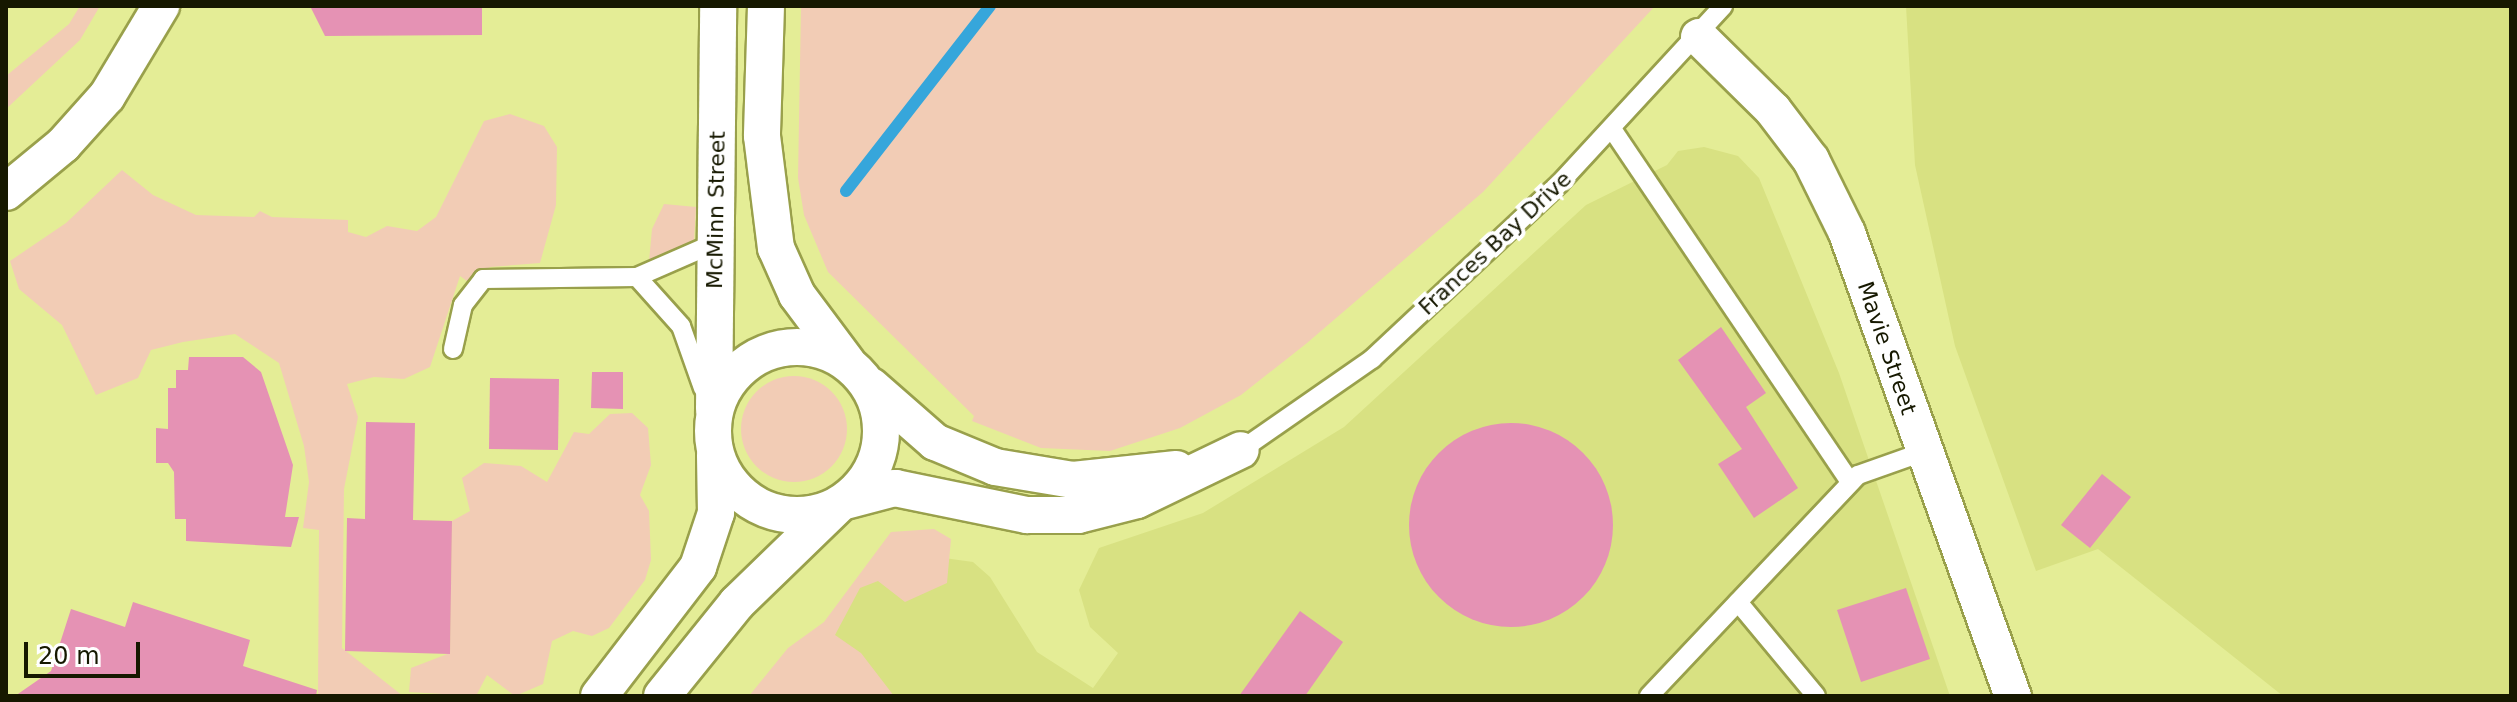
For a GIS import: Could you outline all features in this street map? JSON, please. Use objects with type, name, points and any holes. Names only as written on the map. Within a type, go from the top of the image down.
[{"type":"street","points":[[6,192],[63,145],[107,96],[161,6]]},
{"type":"street","name":"McMinn Street","points":[[599,696],[698,567],[716,513],[718,6]]},
{"type":"street","name":"McMinn Street","points":[[766,6],[762,136],[776,248],[797,295],[856,371]]},
{"type":"street","name":"Mavie Street","points":[[1699,37],[1773,110],[1811,160],[1847,233],[2013,696]]},
{"type":"street","points":[[662,696],[737,603],[867,479],[881,442],[880,419],[856,371],[818,349],[775,349],[740,368],[714,427],[734,486],[770,511],[805,515],[841,503]]},
{"type":"street","name":"Frances Bay Drive","points":[[856,371],[935,442],[1028,475],[1073,480],[1154,474],[1241,450]]},
{"type":"street","name":"Frances Bay Drive","points":[[841,503],[895,488],[1027,515],[1078,515],[1160,491],[1241,450]]},
{"type":"lane","name":"Frances Bay Drive","points":[[1241,450],[1372,359],[1612,129],[1699,37],[1723,6]]},
{"type":"lane","points":[[1612,129],[1850,482]]},
{"type":"lane","points":[[453,349],[463,305],[483,279],[637,277],[715,243]]},
{"type":"lane","points":[[637,277],[681,326],[714,427]]},
{"type":"lane","points":[[1649,696],[1850,482],[1872,467],[1923,452]]},
{"type":"lane","points":[[1738,602],[1816,696]]},
{"type":"shaded area","points":[[80,6],[100,6],[80,40],[6,109],[6,76],[69,24]]},
{"type":"shaded area","points":[[801,6],[1655,6],[1483,192],[1307,343],[1241,395],[1180,428],[1110,451],[1041,448],[972,421],[974,416],[828,272],[804,215],[798,178]]},
{"type":"shaded area","points":[[1906,6],[2511,6],[2511,696],[2283,696],[2098,549],[2036,571],[1955,346],[1915,165]]},
{"type":"shaded area","points":[[510,114],[544,126],[557,147],[556,205],[540,263],[490,267],[471,284],[460,276],[430,367],[404,379],[374,377],[347,384],[358,417],[344,489],[342,648],[403,696],[318,696],[319,530],[303,528],[309,482],[304,446],[279,363],[235,334],[183,342],[151,350],[138,378],[96,395],[62,325],[19,289],[10,261],[66,223],[122,170],[153,195],[196,215],[254,217],[260,211],[272,217],[348,220],[348,232],[366,237],[387,226],[417,231],[436,217],[484,121]]},
{"type":"shaded area","points":[[1704,147],[1738,156],[1759,178],[1839,373],[1950,696],[776,696],[886,550],[973,562],[990,577],[1037,652],[1093,688],[1118,653],[1090,627],[1079,590],[1099,548],[1203,513],[1344,427],[1586,205],[1667,165],[1678,151]]},
{"type":"shaded area","points":[[664,204],[696,207],[694,242],[672,257],[649,261],[652,229]]},
{"type":"shaded area","points":[[794,376],[814,380],[832,391],[843,409],[847,429],[843,449],[832,467],[814,478],[794,482],[774,478],[756,467],[745,449],[741,429],[745,409],[756,391],[774,380]]},
{"type":"shaded area","points":[[632,413],[648,428],[651,465],[640,495],[649,511],[651,560],[645,580],[609,628],[592,636],[573,631],[552,641],[543,684],[515,696],[487,675],[476,696],[409,692],[411,668],[450,653],[452,521],[470,511],[462,478],[484,463],[521,466],[547,482],[574,432],[589,434],[610,414]]},
{"type":"shaded area","points":[[934,529],[951,539],[947,583],[905,602],[878,581],[860,588],[835,635],[861,653],[894,696],[749,696],[788,648],[824,622],[891,532]]},
{"type":"building","points":[[310,6],[482,6],[482,35],[325,36]]},
{"type":"building","points":[[1721,327],[1766,393],[1746,407],[1798,488],[1754,518],[1718,464],[1742,449],[1678,360]]},
{"type":"building","points":[[189,357],[243,357],[261,372],[293,465],[285,517],[299,517],[291,547],[186,541],[186,519],[175,519],[174,472],[168,463],[156,463],[156,428],[168,429],[168,388],[176,388],[176,370],[188,370]]},
{"type":"building","points":[[592,372],[623,372],[623,409],[591,408]]},
{"type":"building","points":[[490,378],[559,379],[558,450],[489,449]]},
{"type":"building","points":[[366,422],[415,423],[413,520],[452,521],[450,654],[345,651],[347,518],[365,519]]},
{"type":"building","points":[[1511,423],[1550,431],[1568,440],[1583,453],[1596,468],[1605,486],[1613,525],[1605,564],[1596,582],[1583,597],[1568,610],[1550,619],[1511,627],[1472,619],[1454,610],[1439,597],[1426,582],[1417,564],[1409,525],[1417,486],[1426,468],[1439,453],[1454,440],[1472,431]]},
{"type":"building","points":[[2102,474],[2131,497],[2090,548],[2061,525]]},
{"type":"building","points":[[1906,588],[1930,659],[1861,682],[1837,610]]},
{"type":"building","points":[[133,602],[250,640],[243,666],[317,690],[316,696],[15,696],[51,671],[71,609],[125,627]]},
{"type":"building","points":[[1300,611],[1343,642],[1305,696],[1239,696]]},
{"type":"waterway","points":[[846,191],[990,6]]}]
